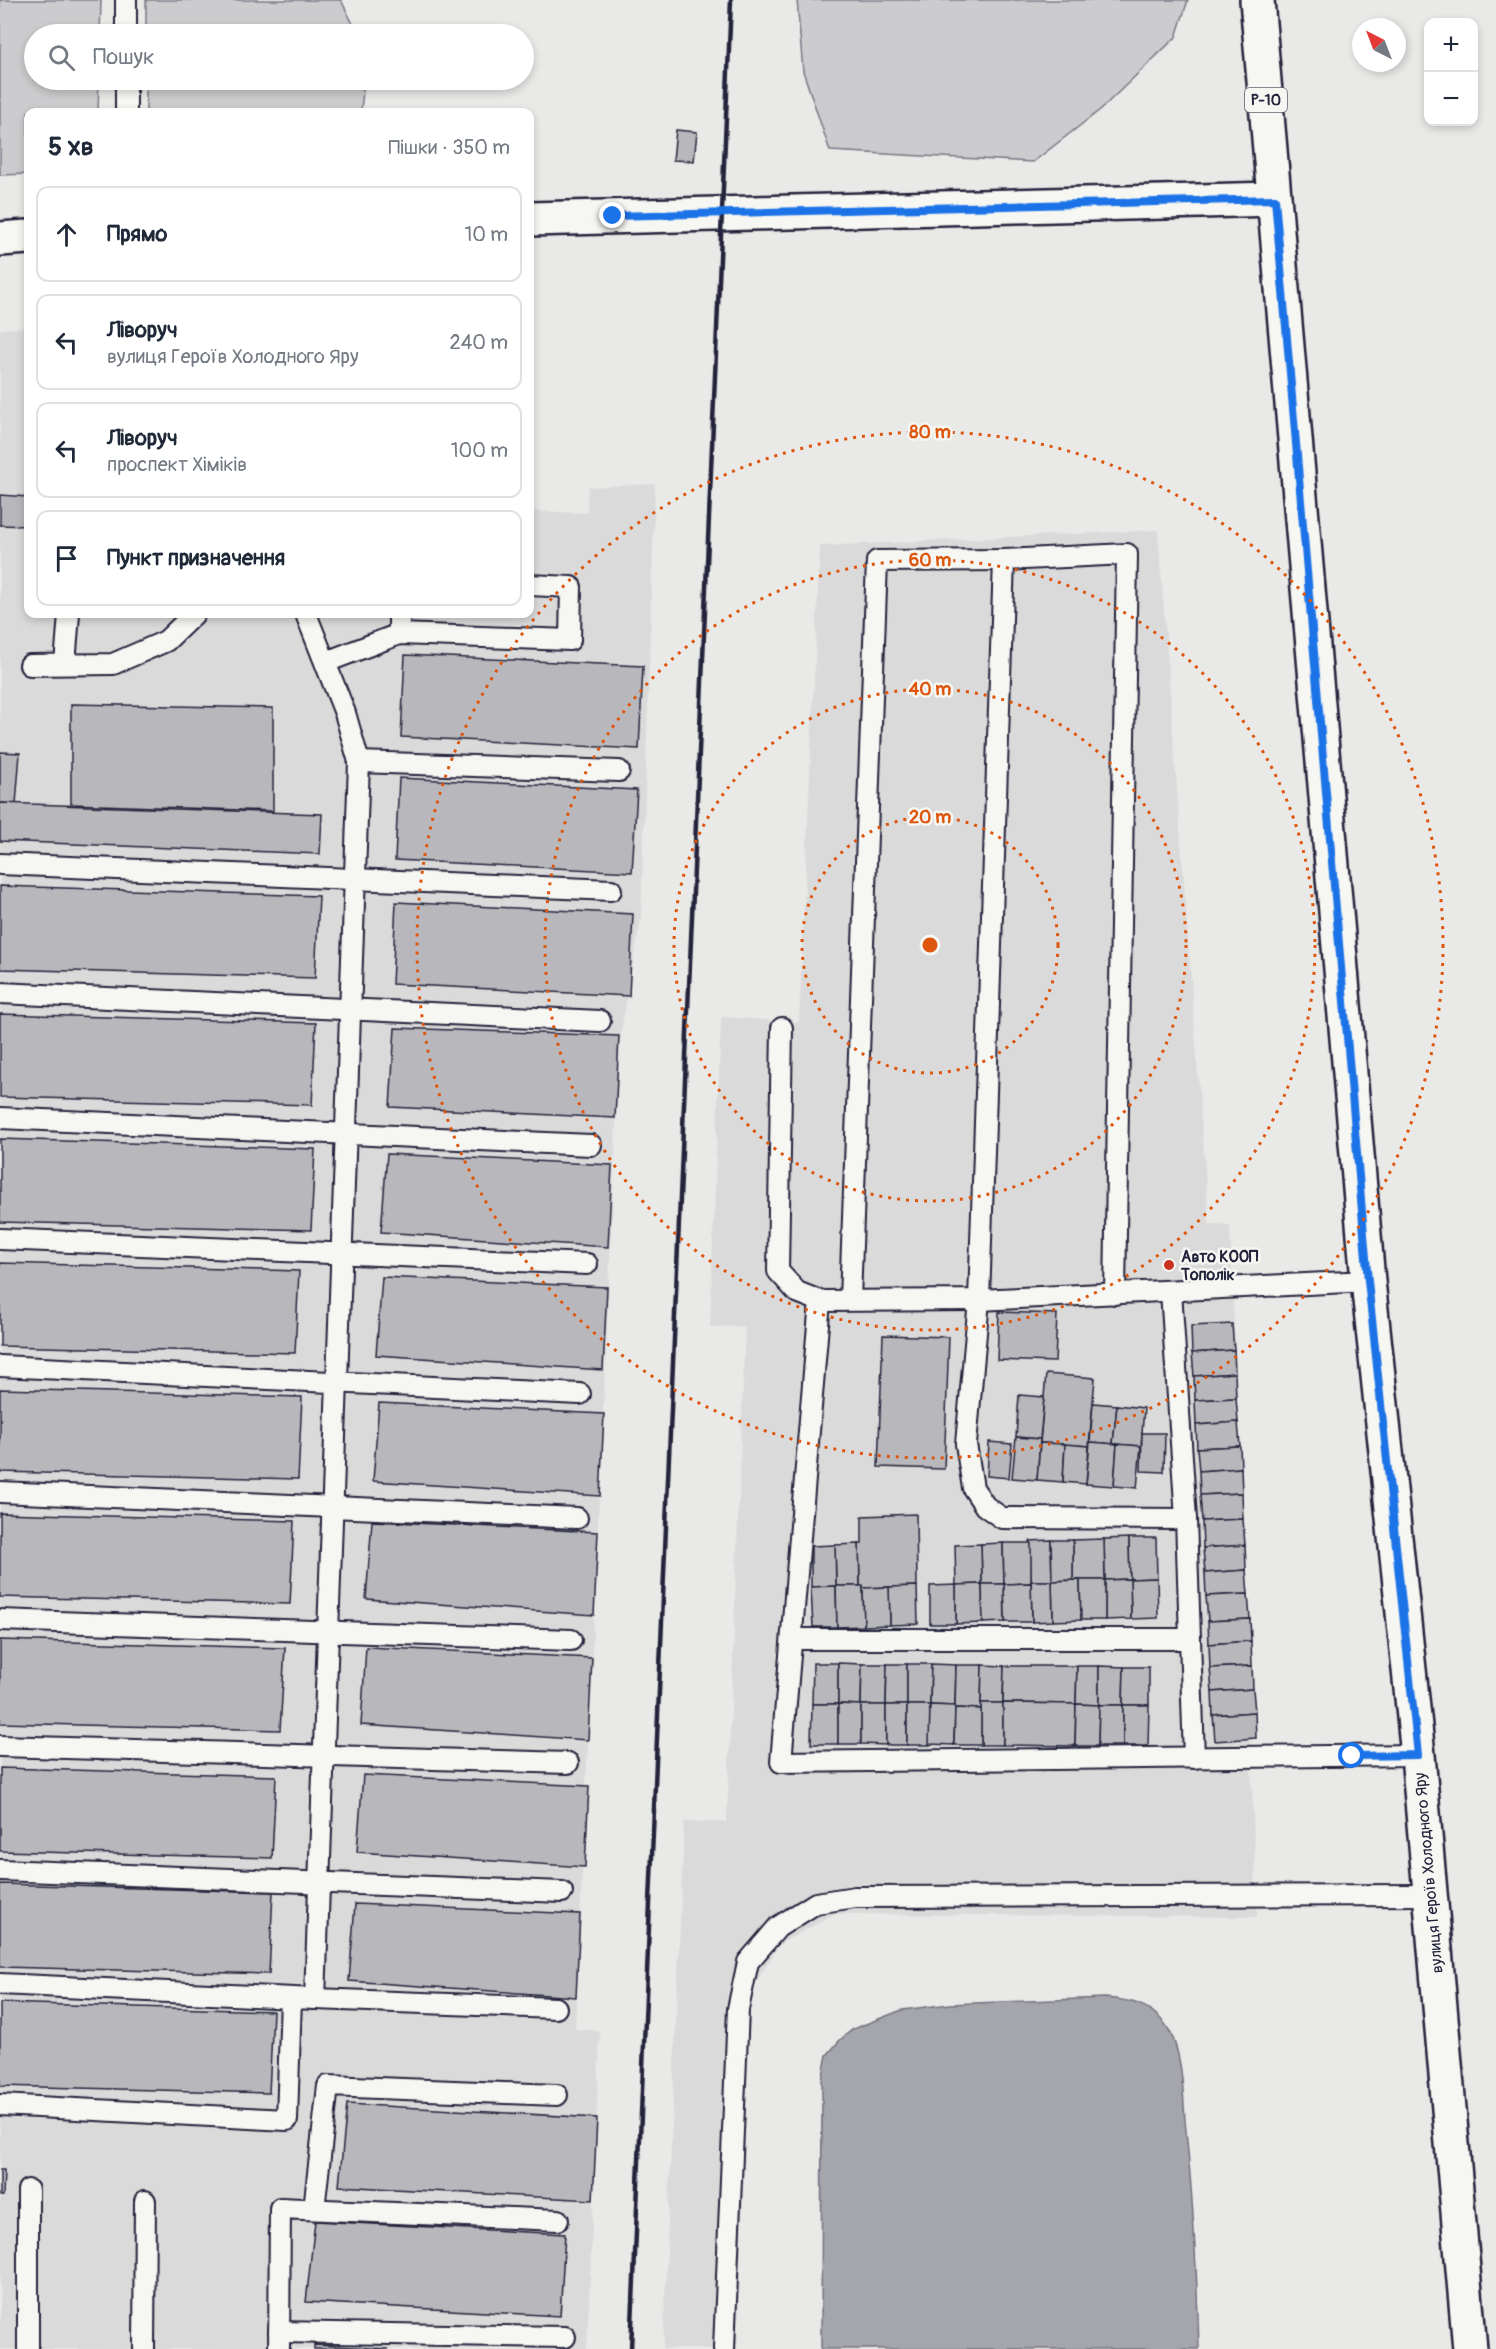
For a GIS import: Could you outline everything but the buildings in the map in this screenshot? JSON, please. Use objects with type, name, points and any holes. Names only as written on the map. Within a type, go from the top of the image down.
[{"type":"main road","name":"вулиця Героїв Холодного Яру","points":[[1257,0],[1368,1281],[1418,1755],[1470,2349]]},
{"type":"main road","points":[[534,219],[1275,199]]},
{"type":"main road","points":[[0,239],[24,237]]},
{"type":"lane","points":[[126,0],[126,24]]},
{"type":"lane","points":[[126,90],[126,108]]},
{"type":"lane","points":[[850,1300],[877,561],[1004,560],[1127,554],[1115,1294]]},
{"type":"lane","points":[[1004,560],[979,1300],[966,1444],[973,1488],[986,1506],[1002,1518],[1185,1519]]},
{"type":"lane","points":[[326,662],[399,634],[570,640],[572,587],[534,585]]},
{"type":"lane","points":[[65,664],[69,618]]},
{"type":"lane","points":[[30,665],[113,664],[166,640],[190,618]]},
{"type":"lane","points":[[308,618],[345,713],[359,762],[315,1999]]},
{"type":"lane","points":[[399,618],[399,634]]},
{"type":"lane","points":[[359,762],[619,771]]},
{"type":"lane","points":[[0,864],[611,890]]},
{"type":"lane","points":[[0,993],[600,1021]]},
{"type":"lane","points":[[782,1028],[778,1271],[797,1292],[820,1301],[979,1300],[1368,1281]]},
{"type":"lane","points":[[0,1119],[591,1145]]},
{"type":"lane","points":[[0,1239],[587,1264]]},
{"type":"lane","points":[[1171,1291],[1185,1519],[1194,1758]]},
{"type":"lane","points":[[820,1301],[781,1762],[1418,1755]]},
{"type":"lane","points":[[0,1366],[580,1394]]},
{"type":"lane","points":[[0,1492],[577,1518]]},
{"type":"lane","points":[[0,1620],[571,1640]]},
{"type":"lane","points":[[792,1639],[1190,1639]]},
{"type":"lane","points":[[0,1746],[568,1763]]},
{"type":"lane","points":[[0,1870],[562,1892]]},
{"type":"lane","points":[[724,2349],[738,2009],[748,1962],[778,1927],[816,1904],[855,1897],[1431,1895]]},
{"type":"lane","points":[[0,1984],[556,2008]]},
{"type":"lane","points":[[0,2105],[287,2120],[291,1998]]},
{"type":"lane","points":[[314,2209],[328,2086],[557,2095]]},
{"type":"lane","points":[[28,2190],[28,2349]]},
{"type":"lane","points":[[144,2349],[145,2201]]},
{"type":"lane","points":[[558,2220],[280,2208],[279,2340],[565,2337]]},
{"type":"shaded area","points":[[0,0],[101,0],[100,24],[24,24],[24,90],[99,90],[98,108],[24,108],[24,174],[0,175]]},
{"type":"shaded area","points":[[146,0],[341,0],[353,24],[146,24]]},
{"type":"shaded area","points":[[797,0],[1188,0],[1176,37],[1100,110],[1033,162],[830,151],[803,71]]},
{"type":"shaded area","points":[[146,90],[363,90],[361,108],[146,108]]},
{"type":"shaded area","points":[[24,327],[24,618],[534,618],[534,511],[587,513],[588,487],[655,484],[641,918],[620,1038],[575,2029],[600,2031],[587,2349],[0,2349],[0,329]]},
{"type":"shaded area","points":[[1158,530],[1209,1224],[1230,1225],[1257,1917],[834,1914],[780,1944],[751,1990],[737,2349],[663,2349],[684,1822],[727,1822],[745,1326],[710,1327],[721,1017],[799,1022],[820,546]]},
{"type":"shaded area","points":[[1105,1998],[1138,2004],[1152,2011],[1171,2034],[1179,2057],[1196,2264],[1199,2349],[821,2349],[822,2080],[827,2055],[853,2029],[902,2010],[950,2004]]},
{"type":"railway","points":[[631,2349],[731,0]]},
{"type":"place","name":"Авто КООП Тополік","points":[[1169,1265]]},
{"type":"route","points":[[613,216],[1275,199],[1368,1281],[1418,1755],[1352,1756]]}]
